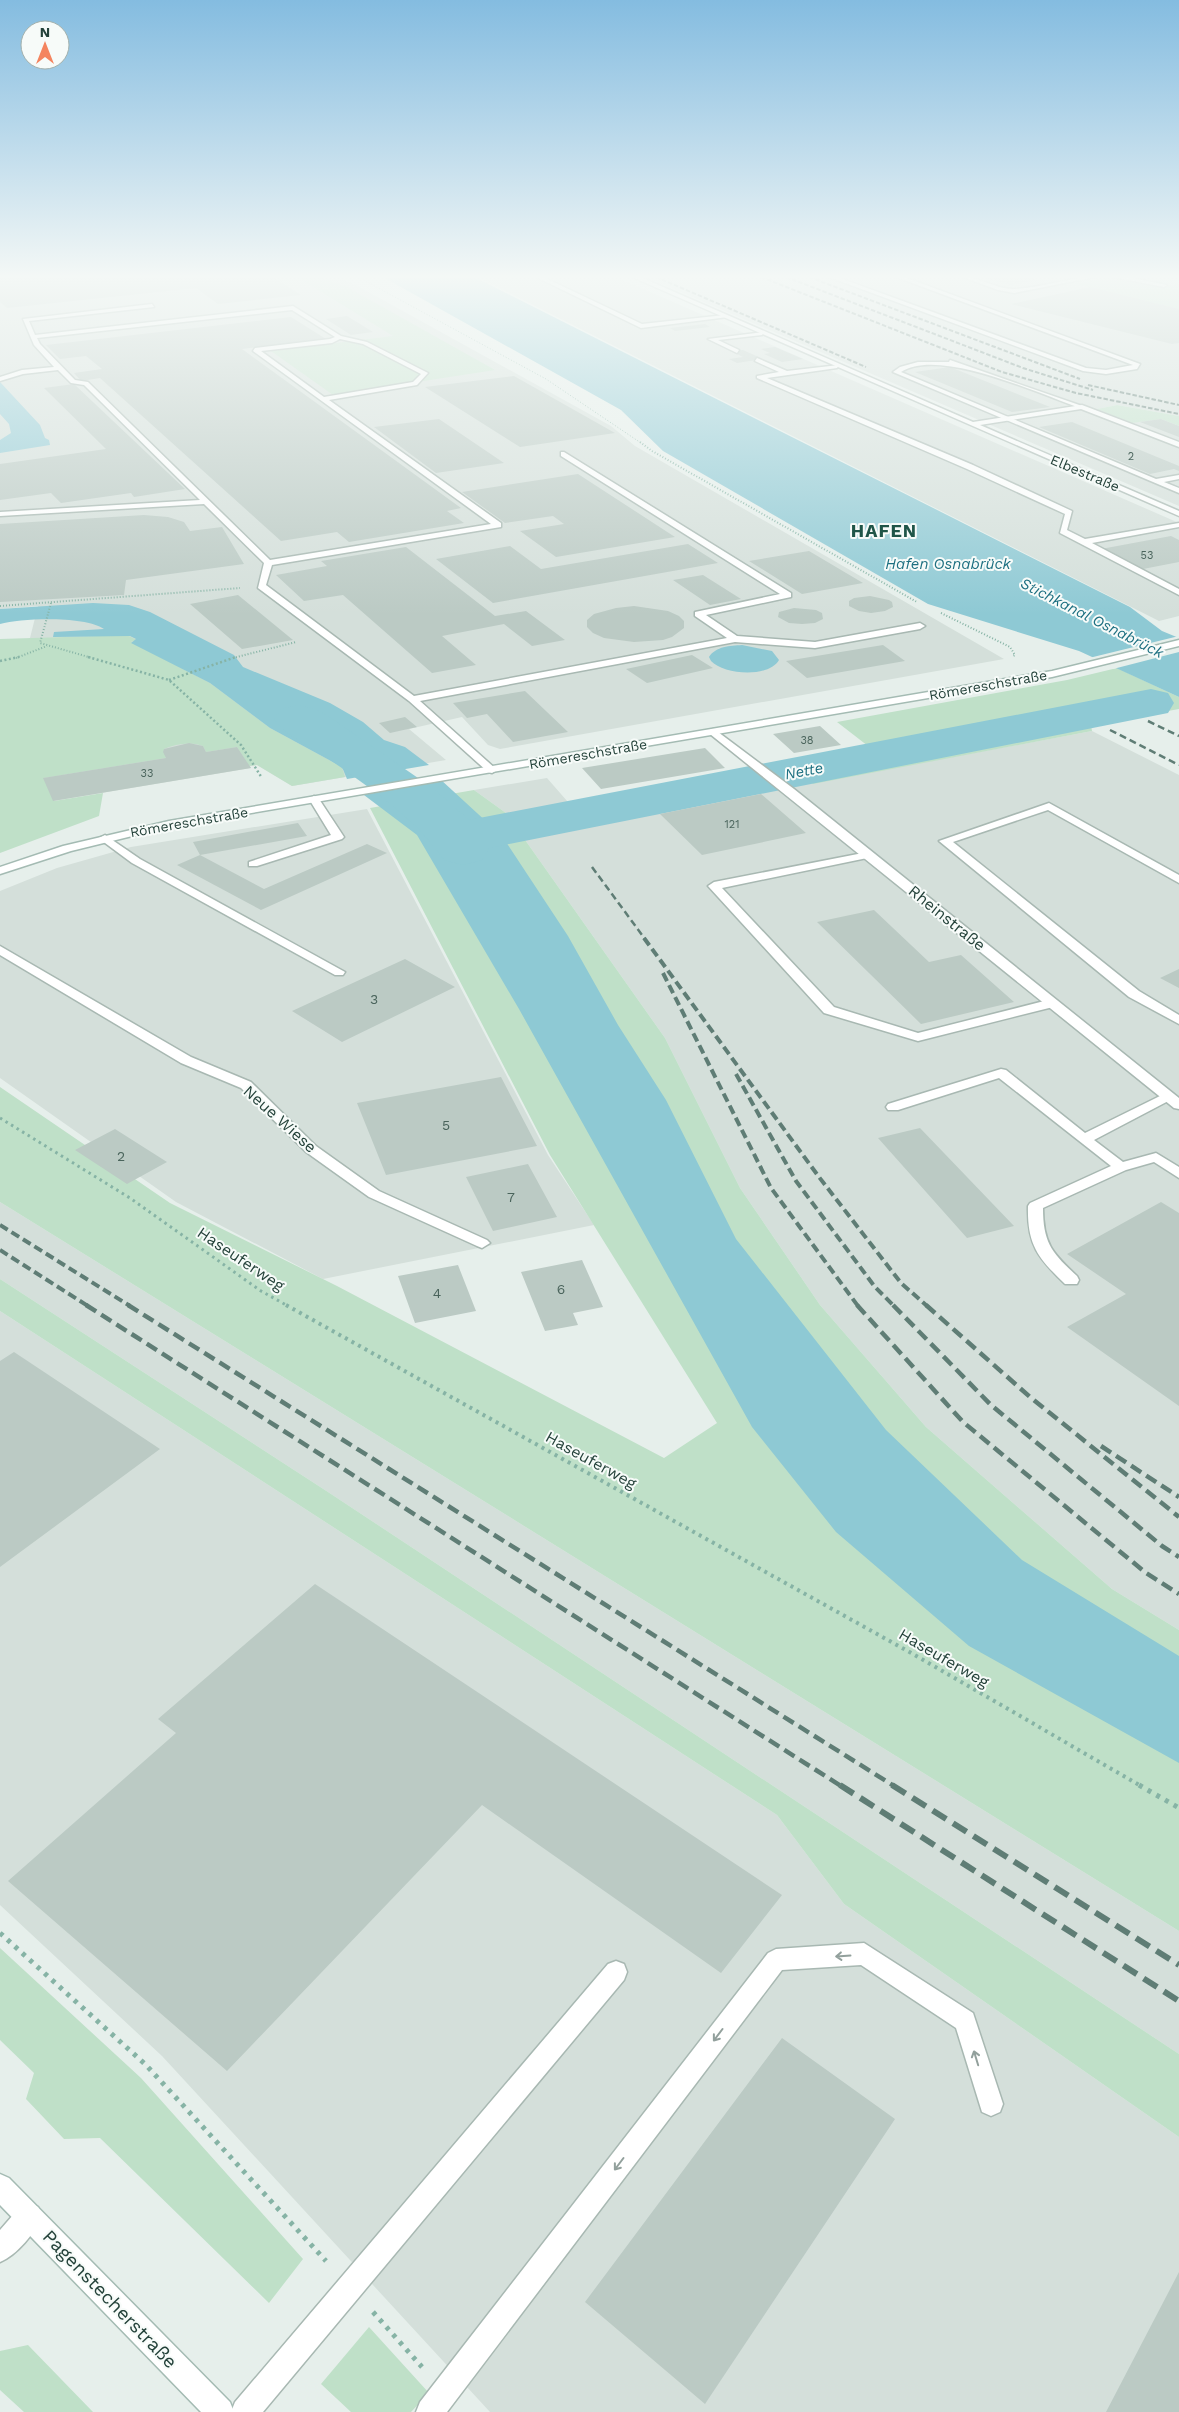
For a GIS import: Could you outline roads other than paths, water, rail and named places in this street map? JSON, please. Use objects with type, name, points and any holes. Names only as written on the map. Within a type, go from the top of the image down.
[{"type":"street","points":[[93,390],[268,563]]},
{"type":"street","points":[[268,563],[498,525],[310,390]]},
{"type":"street","points":[[323,399],[380,390]]},
{"type":"street","points":[[788,390],[970,467],[1069,513],[1063,531],[1179,592]]},
{"type":"street","name":"Elbestraße","points":[[892,390],[1179,514]]},
{"type":"street","points":[[936,390],[1179,491]]},
{"type":"street","points":[[1033,390],[1179,445]]},
{"type":"street","points":[[973,424],[1082,407]]},
{"type":"street","points":[[564,454],[788,595],[698,614],[735,639]]},
{"type":"street","points":[[1155,481],[1179,477]]},
{"type":"street","points":[[0,514],[206,502]]},
{"type":"street","points":[[1084,542],[1179,525]]},
{"type":"street","points":[[268,563],[261,586],[412,698],[492,770]]},
{"type":"street","points":[[412,698],[735,639],[816,645],[920,626]]},
{"type":"street","name":"Römereschstraße","points":[[0,871],[67,848],[169,824],[1090,666],[1179,643]]},
{"type":"street","name":"Rheinstraße","points":[[714,732],[751,759],[1173,1102]]},
{"type":"street","points":[[253,864],[338,837],[314,799]]},
{"type":"street","points":[[1179,880],[1049,806],[945,841],[1134,994],[1179,1020]]},
{"type":"street","points":[[106,838],[136,861],[339,972]]},
{"type":"street","points":[[868,855],[714,886],[829,1010],[918,1037],[1052,1004]]},
{"type":"street","name":"Neue Wiese","points":[[0,950],[186,1060],[246,1085],[311,1148],[374,1194],[482,1243]]},
{"type":"street","points":[[893,1107],[1001,1073],[1121,1167]]},
{"type":"street","points":[[1084,1139],[1173,1102]]},
{"type":"street","points":[[1071,1280],[1046,1257],[1034,1232],[1035,1206],[1121,1167],[1156,1157],[1179,1174]]},
{"type":"street","points":[[430,2412],[776,1960],[864,1954],[965,2021],[991,2104]]},
{"type":"street","points":[[244,2412],[351,2288],[616,1972]]},
{"type":"street","name":"Pagenstecherstraße","points":[[0,2187],[220,2412]]},
{"type":"street","points":[[0,2248],[29,2216]]},
{"type":"water","points":[[0,390],[7,390],[40,425],[50,445],[0,453],[0,440],[11,433],[9,424],[0,414]]},
{"type":"water","name":"Hafen Osnabrück","points":[[584,390],[698,390],[1130,607],[1162,631],[1179,638],[1179,697],[1079,651],[928,604],[663,451],[621,410]]},
{"type":"water","points":[[93,603],[129,605],[150,612],[234,655],[243,667],[330,703],[363,722],[384,740],[405,747],[429,765],[347,779],[342,767],[270,728],[210,683],[131,643],[136,639],[130,636],[53,637],[54,632],[104,629],[95,625],[69,620],[23,620],[0,624],[0,609]]},
{"type":"water","points":[[742,645],[772,651],[779,660],[774,666],[766,670],[736,672],[717,666],[709,657],[719,649]]},
{"type":"water","points":[[440,779],[502,836],[568,936],[618,1025],[666,1100],[736,1239],[886,1430],[1022,1560],[1179,1656],[1179,1763],[969,1646],[836,1532],[752,1427],[519,1009],[417,835],[360,792]]},
{"type":"waterway","name":"Nette","points":[[457,838],[1151,703]]},
{"type":"waterway","points":[[298,719],[349,751],[425,807],[450,830],[463,849]]},
{"type":"railway","points":[[1064,390],[1179,414]]},
{"type":"railway","points":[[1109,390],[1179,405]]},
{"type":"railway","points":[[1148,721],[1179,736]]},
{"type":"railway","points":[[1110,730],[1179,765]]},
{"type":"railway","points":[[592,867],[645,939]]},
{"type":"railway","points":[[644,938],[819,1177],[901,1283],[927,1306]]},
{"type":"railway","points":[[663,973],[771,1188],[858,1306]]},
{"type":"railway","points":[[736,1074],[796,1181],[875,1287],[893,1305]]},
{"type":"railway","points":[[0,1225],[130,1306]]},
{"type":"railway","points":[[0,1250],[88,1306]]},
{"type":"railway","points":[[86,1305],[841,1786]]},
{"type":"railway","points":[[128,1305],[894,1786]]},
{"type":"railway","points":[[857,1305],[963,1422],[1146,1573],[1179,1594]]},
{"type":"railway","points":[[893,1305],[991,1405],[1162,1546],[1179,1557]]},
{"type":"railway","points":[[926,1305],[1030,1397],[1179,1517]]},
{"type":"railway","points":[[1101,1446],[1179,1497]]},
{"type":"railway","points":[[840,1785],[1179,2001]]},
{"type":"railway","points":[[892,1785],[1179,1965]]},
{"type":"district","name":"HAFEN","points":[[884,530]]},
{"type":"water label","name":"Stichkanal Osnabrück","points":[[1092,618]]}]
